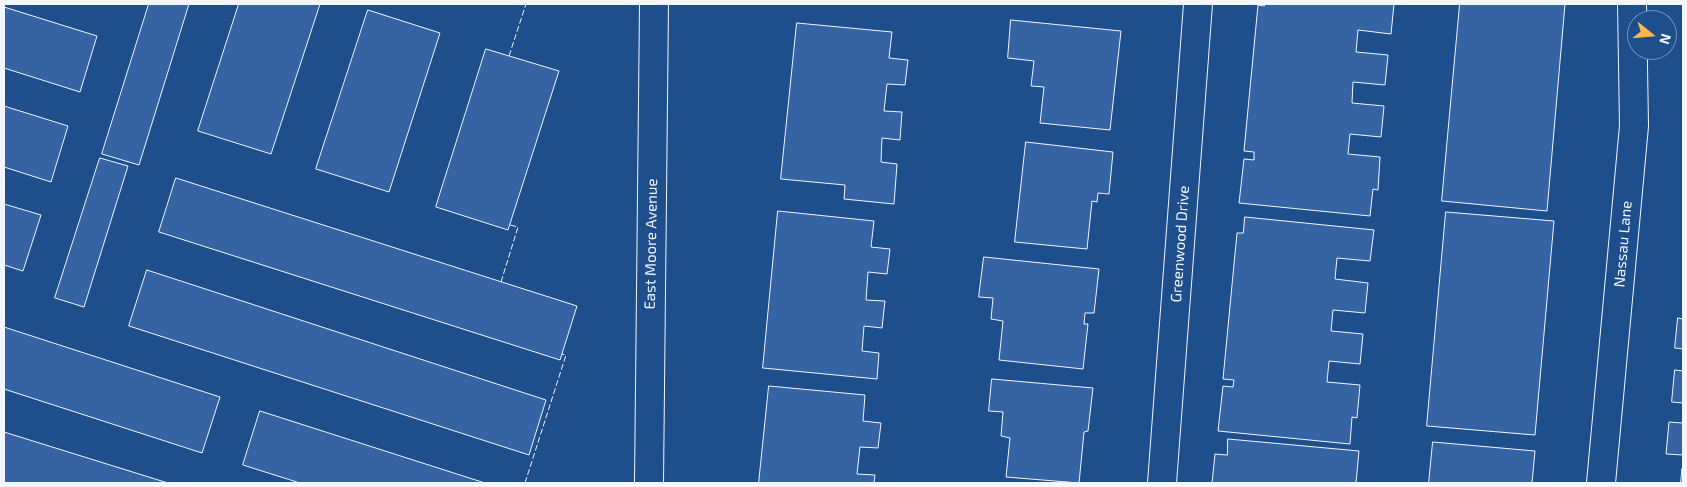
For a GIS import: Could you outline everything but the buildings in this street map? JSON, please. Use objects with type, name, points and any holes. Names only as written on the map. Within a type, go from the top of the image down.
[{"type":"street","name":"East Moore Avenue","points":[[649,483],[654,4]]},
{"type":"street","name":"Greenwood Drive","points":[[1162,483],[1198,4]]},
{"type":"street","name":"Nassau Lane","points":[[1602,483],[1634,126],[1632,4]]},
{"type":"fence","points":[[509,56],[526,4]]},
{"type":"fence","points":[[501,282],[518,227],[510,225]]},
{"type":"fence","points":[[525,483],[566,355],[562,354]]}]
